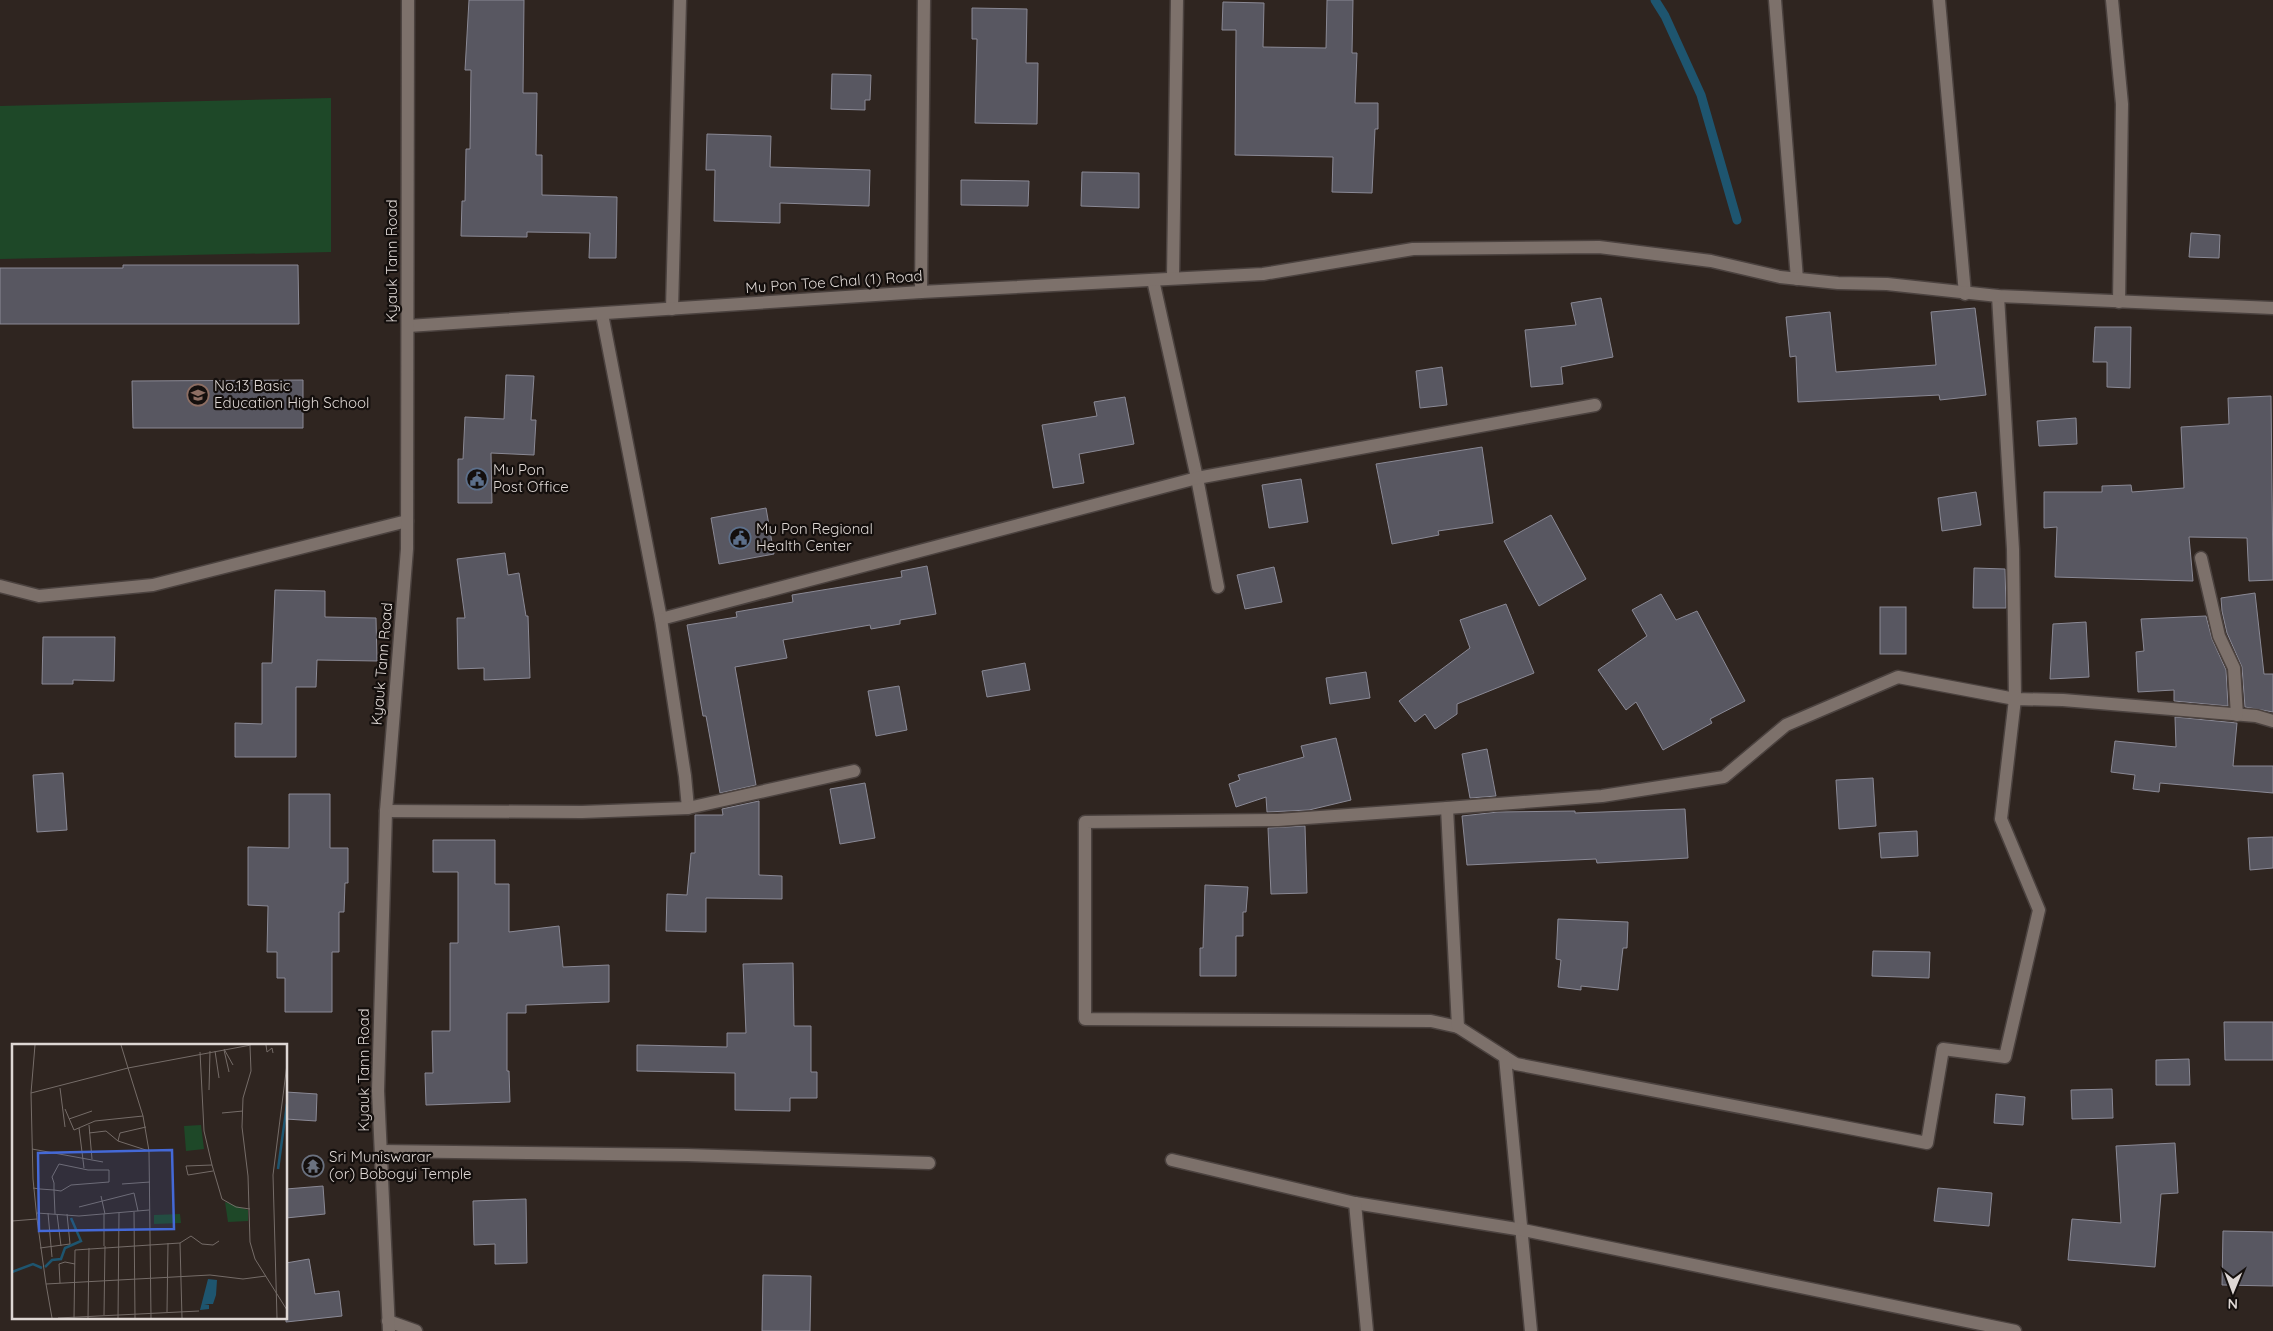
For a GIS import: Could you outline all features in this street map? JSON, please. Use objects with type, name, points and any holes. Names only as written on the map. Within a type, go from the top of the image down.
[{"type":"street","name":"Kyauk Tann Road","points":[[388,1326],[378,1091],[386,811],[408,549],[408,0]]},
{"type":"street","points":[[672,309],[680,0]]},
{"type":"street","points":[[921,292],[924,0]]},
{"type":"street","points":[[1173,278],[1177,0]]},
{"type":"street","points":[[1775,0],[1798,279]]},
{"type":"street","points":[[1939,0],[1966,294]]},
{"type":"street","points":[[2112,0],[2122,104],[2119,302]]},
{"type":"street","name":"Mu Pon Toe Chal (1) Road","points":[[408,326],[921,292],[1263,274],[1413,249],[1599,247],[1711,261],[1780,277],[1798,279],[1887,284],[1998,296],[2273,308]]},
{"type":"street","points":[[1153,280],[1197,478],[1218,587]]},
{"type":"street","points":[[1998,296],[2013,549],[2016,699],[2002,819],[2039,910],[2005,1057],[1943,1049],[1927,1143],[1516,1064],[1458,1027],[1431,1021],[1085,1019],[1085,822],[1278,820],[1447,808],[1602,796],[1724,776],[1786,725],[1898,677],[2016,699],[2063,700],[2256,716],[2273,721]]},
{"type":"street","points":[[602,314],[661,619],[685,776],[688,808]]},
{"type":"street","points":[[661,619],[1197,478],[1595,404]]},
{"type":"street","points":[[0,586],[39,596],[153,584],[408,521]]},
{"type":"street","points":[[2200,558],[2218,636],[2234,668],[2236,715]]},
{"type":"street","points":[[386,811],[582,812],[688,808],[854,771]]},
{"type":"street","points":[[1447,808],[1458,1027]]},
{"type":"street","points":[[1505,1057],[1523,1230],[1531,1331]]},
{"type":"street","points":[[381,1151],[687,1156],[929,1163]]},
{"type":"street","points":[[1172,1160],[1355,1203],[1523,1230],[2016,1331]]},
{"type":"street","points":[[1355,1203],[1367,1331]]},
{"type":"street","points":[[388,1326],[416,1331]]},
{"type":"green space","points":[[331,98],[331,252],[0,259],[0,106]]},
{"type":"building","points":[[469,0],[524,0],[523,93],[537,93],[536,155],[542,155],[542,195],[617,197],[616,258],[589,258],[590,233],[527,232],[527,237],[461,236],[462,201],[465,201],[466,149],[470,149],[471,70],[465,70]]},
{"type":"building","points":[[1327,0],[1353,0],[1352,53],[1357,53],[1355,103],[1378,103],[1378,129],[1375,129],[1372,193],[1332,192],[1333,157],[1235,155],[1236,30],[1222,30],[1223,2],[1264,3],[1263,47],[1326,48]]},
{"type":"building","points":[[972,8],[1027,9],[1026,63],[1038,63],[1037,124],[975,123],[977,39],[972,39]]},
{"type":"building","points":[[832,74],[871,75],[870,100],[865,100],[865,110],[831,109]]},
{"type":"building","points":[[707,134],[771,136],[770,167],[870,170],[869,206],[780,203],[780,223],[714,221],[715,170],[706,170]]},
{"type":"building","points":[[1082,172],[1139,173],[1139,208],[1081,206]]},
{"type":"building","points":[[961,180],[1029,181],[1028,206],[961,205]]},
{"type":"building","points":[[2191,233],[2220,235],[2219,258],[2189,257]]},
{"type":"building","points":[[123,265],[298,265],[299,324],[0,324],[0,268],[123,268]]},
{"type":"building","points":[[1601,298],[1613,357],[1561,367],[1563,384],[1531,387],[1525,330],[1576,325],[1571,303]]},
{"type":"building","points":[[1975,308],[1986,395],[1940,400],[1939,395],[1798,402],[1796,356],[1790,357],[1786,317],[1830,312],[1836,372],[1936,365],[1931,312]]},
{"type":"building","points":[[2095,327],[2131,327],[2130,388],[2107,387],[2107,362],[2093,362]]},
{"type":"building","points":[[1442,367],[1447,405],[1420,408],[1416,371]]},
{"type":"building","points":[[506,375],[534,376],[531,420],[536,420],[534,455],[491,453],[492,503],[458,503],[458,459],[463,459],[465,417],[504,419]]},
{"type":"building","points":[[303,380],[303,428],[133,428],[132,381]]},
{"type":"building","points":[[2271,396],[2273,580],[2249,581],[2247,538],[2189,537],[2193,581],[2055,577],[2057,527],[2044,528],[2044,492],[2102,492],[2102,486],[2131,485],[2132,492],[2184,488],[2181,427],[2229,424],[2228,398]]},
{"type":"building","points":[[1125,397],[1134,444],[1079,454],[1084,483],[1053,488],[1042,425],[1097,416],[1094,402]]},
{"type":"building","points":[[2076,418],[2077,444],[2039,446],[2037,421]]},
{"type":"building","points":[[1482,447],[1493,523],[1438,531],[1439,535],[1392,544],[1376,464]]},
{"type":"building","points":[[1301,479],[1308,522],[1269,528],[1262,485]]},
{"type":"building","points":[[1976,492],[1981,525],[1942,531],[1938,498]]},
{"type":"building","points":[[766,508],[774,554],[719,564],[711,518]]},
{"type":"building","points":[[1551,515],[1586,579],[1539,606],[1504,541]]},
{"type":"building","points":[[505,553],[508,575],[519,573],[526,616],[528,616],[530,678],[484,680],[484,668],[458,669],[457,618],[465,618],[457,559]]},
{"type":"building","points":[[927,566],[936,614],[900,620],[900,624],[871,629],[870,625],[783,640],[787,658],[735,667],[756,785],[720,793],[706,716],[703,716],[687,625],[737,617],[736,612],[793,602],[792,595],[902,577],[901,571]]},
{"type":"building","points":[[1274,567],[1282,602],[1245,609],[1237,575]]},
{"type":"building","points":[[1974,568],[2005,569],[2006,608],[1973,608]]},
{"type":"building","points":[[275,590],[325,591],[325,617],[376,618],[377,661],[317,660],[316,687],[296,687],[296,757],[235,757],[235,723],[262,724],[262,663],[272,663]]},
{"type":"building","points":[[2255,593],[2264,674],[2273,674],[2273,712],[2245,707],[2242,667],[2227,633],[2222,611],[2221,598]]},
{"type":"building","points":[[1661,594],[1676,620],[1697,611],[1745,701],[1710,719],[1712,723],[1663,750],[1636,702],[1626,710],[1598,670],[1647,636],[1632,610]]},
{"type":"building","points":[[1506,604],[1534,673],[1457,704],[1457,714],[1435,729],[1425,714],[1415,722],[1399,701],[1470,648],[1460,620]]},
{"type":"building","points":[[1880,607],[1906,607],[1906,654],[1880,654]]},
{"type":"building","points":[[2206,616],[2212,639],[2226,670],[2228,706],[2174,701],[2174,690],[2138,692],[2136,652],[2144,651],[2141,619]]},
{"type":"building","points":[[2086,622],[2089,677],[2050,679],[2053,624]]},
{"type":"building","points":[[43,637],[115,637],[114,681],[73,680],[73,684],[42,684]]},
{"type":"building","points":[[1025,663],[1030,690],[987,697],[982,671]]},
{"type":"building","points":[[1366,672],[1370,698],[1330,704],[1326,678]]},
{"type":"building","points":[[899,686],[907,730],[876,736],[868,691]]},
{"type":"building","points":[[2175,717],[2237,723],[2233,766],[2273,766],[2273,793],[2160,783],[2159,792],[2133,789],[2135,775],[2111,772],[2115,741],[2176,747]]},
{"type":"building","points":[[1336,738],[1351,800],[1309,810],[1267,812],[1266,797],[1236,807],[1229,784],[1240,780],[1238,775],[1304,757],[1301,746]]},
{"type":"building","points":[[1487,749],[1496,796],[1470,798],[1462,754]]},
{"type":"building","points":[[63,773],[67,830],[37,832],[33,775]]},
{"type":"building","points":[[1873,778],[1876,826],[1839,829],[1836,780]]},
{"type":"building","points":[[865,783],[875,838],[840,844],[830,789]]},
{"type":"building","points":[[289,794],[330,794],[330,848],[348,848],[348,883],[345,883],[344,912],[339,912],[339,952],[332,952],[332,1012],[285,1012],[285,978],[277,978],[277,952],[267,952],[268,906],[248,905],[248,847],[289,848]]},
{"type":"building","points":[[759,801],[759,875],[782,876],[782,899],[706,898],[706,932],[666,931],[667,894],[687,895],[691,853],[695,853],[695,815],[723,815],[722,809]]},
{"type":"building","points":[[1685,809],[1688,858],[1597,863],[1596,859],[1467,865],[1462,816],[1498,812],[1575,811],[1575,813]]},
{"type":"building","points":[[1305,826],[1307,893],[1271,894],[1268,828]]},
{"type":"building","points":[[1917,831],[1918,856],[1881,858],[1879,833]]},
{"type":"building","points":[[2273,837],[2273,868],[2250,870],[2248,838]]},
{"type":"building","points":[[433,840],[495,840],[495,884],[509,884],[509,932],[559,926],[563,967],[609,965],[609,1002],[526,1005],[526,1013],[507,1013],[507,1071],[509,1071],[510,1102],[426,1105],[425,1073],[433,1073],[432,1031],[450,1031],[450,943],[458,943],[458,872],[433,872]]},
{"type":"building","points":[[1205,885],[1248,887],[1246,912],[1243,912],[1243,936],[1236,936],[1236,976],[1200,976],[1200,948],[1203,948]]},
{"type":"building","points":[[1558,919],[1628,922],[1627,948],[1623,948],[1618,990],[1581,986],[1581,990],[1558,987],[1561,960],[1556,959]]},
{"type":"building","points":[[1873,951],[1930,952],[1929,978],[1872,976]]},
{"type":"building","points":[[793,963],[794,1026],[811,1026],[811,1072],[817,1072],[817,1098],[790,1098],[790,1111],[735,1110],[735,1073],[637,1071],[637,1045],[727,1047],[727,1033],[746,1033],[743,964]]},
{"type":"building","points":[[2224,1022],[2273,1022],[2273,1060],[2225,1060]]},
{"type":"building","points":[[2189,1059],[2190,1085],[2156,1085],[2156,1060]]},
{"type":"building","points":[[2112,1089],[2113,1118],[2072,1119],[2071,1090]]},
{"type":"building","points":[[288,1092],[317,1094],[316,1121],[288,1119]]},
{"type":"building","points":[[1996,1094],[2025,1097],[2023,1125],[1994,1123]]},
{"type":"building","points":[[2175,1143],[2178,1193],[2161,1194],[2155,1267],[2068,1260],[2072,1219],[2121,1223],[2116,1146]]},
{"type":"building","points":[[323,1186],[325,1214],[288,1218],[288,1189]]},
{"type":"building","points":[[1938,1188],[1992,1193],[1989,1226],[1934,1221]]},
{"type":"building","points":[[526,1199],[527,1263],[495,1264],[495,1244],[474,1245],[473,1201]]},
{"type":"building","points":[[2223,1231],[2273,1232],[2273,1286],[2222,1285]]},
{"type":"building","points":[[309,1259],[315,1294],[339,1291],[342,1316],[286,1322],[286,1318],[288,1318],[288,1263]]},
{"type":"building","points":[[763,1275],[811,1276],[810,1331],[762,1331]]},
{"type":"waterway","points":[[1655,0],[1665,16],[1701,95],[1737,220]]},
{"type":"place","name":"No.13 Basic Education High School","points":[[198,395]]},
{"type":"place","name":"Mu Pon Post Office","points":[[477,479]]},
{"type":"place","name":"Mu Pon Regional Health Center","points":[[740,538]]},
{"type":"place","name":"Sri Muniswarar (or) Bobogyi Temple","points":[[313,1166]]}]
